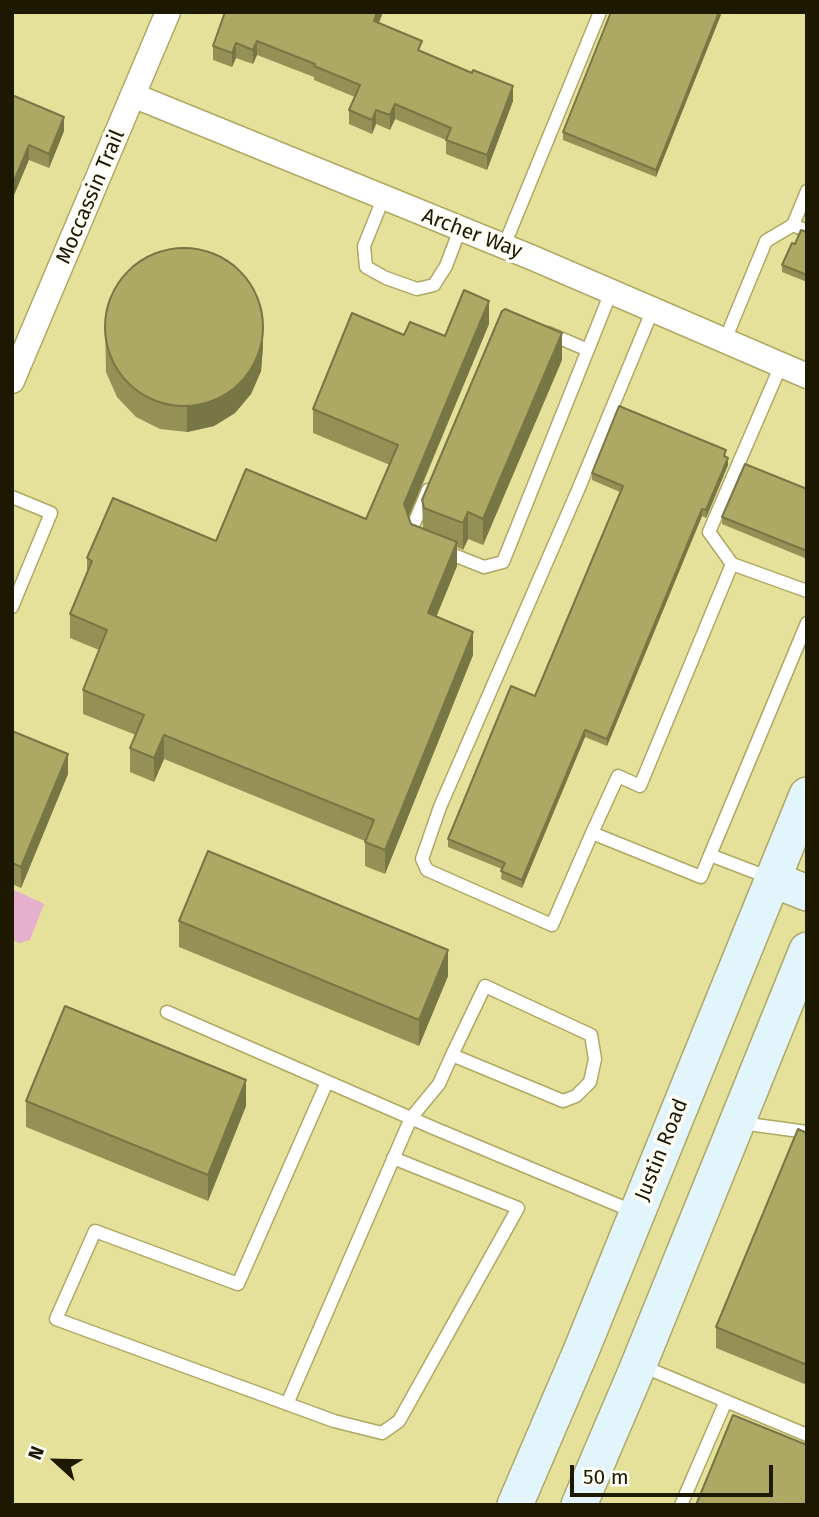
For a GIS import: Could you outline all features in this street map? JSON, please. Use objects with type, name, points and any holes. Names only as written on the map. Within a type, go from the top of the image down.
[{"type":"main road","name":"Justin Road","points":[[515,1505],[581,1351],[807,794]]},
{"type":"main road","points":[[772,879],[807,893]]},
{"type":"main road","points":[[579,1505],[807,950]]},
{"type":"main road","points":[[581,1351],[638,1365]]},
{"type":"street","name":"Moccassin Trail","points":[[12,381],[135,96],[168,12]]},
{"type":"street","name":"Archer Way","points":[[135,96],[504,246],[807,376]]},
{"type":"lane","points":[[504,246],[600,12]]},
{"type":"lane","points":[[725,340],[766,241],[793,225],[807,191]]},
{"type":"lane","points":[[383,199],[364,246],[366,267],[386,278],[417,289],[434,285],[446,265],[460,229]]},
{"type":"lane","points":[[793,225],[807,231]]},
{"type":"lane","points":[[434,477],[413,526],[417,541],[484,566],[503,562],[611,292]]},
{"type":"lane","points":[[653,309],[578,490],[440,807],[422,859],[427,870],[552,925],[618,776],[640,786],[732,564]]},
{"type":"lane","points":[[538,329],[588,350]]},
{"type":"lane","points":[[781,365],[709,532],[732,564],[807,592]]},
{"type":"lane","points":[[12,497],[51,513],[17,581],[12,607]]},
{"type":"lane","points":[[592,833],[701,877],[807,623]]},
{"type":"lane","points":[[710,855],[772,879]]},
{"type":"lane","points":[[288,1404],[411,1118],[439,1083],[452,1055],[485,986],[591,1035],[595,1059],[590,1082],[576,1096],[563,1101],[452,1055]]},
{"type":"lane","points":[[167,1012],[637,1213]]},
{"type":"lane","points":[[327,1082],[238,1284],[95,1231],[56,1319],[334,1421],[382,1433],[399,1421],[518,1208],[393,1158]]},
{"type":"lane","points":[[737,1122],[807,1132]]},
{"type":"lane","points":[[638,1365],[807,1434]]},
{"type":"lane","points":[[681,1505],[726,1401]]},
{"type":"shaded area","points":[[12,889],[44,904],[30,940],[19,943],[12,940]]},
{"type":"building","points":[[225,12],[377,12],[374,21],[422,41],[418,50],[472,73],[473,70],[513,86],[487,155],[446,140],[451,128],[395,104],[390,115],[376,110],[372,120],[349,110],[360,85],[314,66],[315,64],[257,41],[253,50],[236,43],[232,53],[213,46]]},
{"type":"building","points":[[611,12],[719,12],[656,170],[563,132]]},
{"type":"building","points":[[12,95],[64,117],[49,154],[29,145],[12,186]]},
{"type":"building","points":[[801,230],[807,232],[807,275],[782,265]]},
{"type":"building","points":[[184,248],[214,254],[240,271],[257,297],[263,327],[257,357],[240,383],[214,400],[184,406],[154,400],[128,383],[111,357],[105,327],[111,297],[128,271],[154,254]]},
{"type":"building","points":[[464,290],[489,301],[404,504],[411,524],[457,542],[428,613],[473,632],[385,850],[365,842],[374,820],[164,735],[154,758],[130,748],[144,715],[83,690],[107,630],[70,614],[92,561],[87,558],[113,498],[216,541],[246,469],[366,519],[398,445],[313,409],[352,313],[404,335],[410,322],[445,336]]},
{"type":"building","points":[[505,309],[562,333],[483,519],[468,512],[463,523],[424,508],[422,500]]},
{"type":"building","points":[[619,406],[726,450],[724,456],[728,458],[706,510],[702,509],[607,739],[585,730],[522,880],[501,871],[505,863],[448,839],[511,686],[535,696],[623,486],[592,473]]},
{"type":"building","points":[[745,464],[807,489],[807,551],[722,517]]},
{"type":"building","points":[[12,731],[68,754],[21,867],[12,863]]},
{"type":"building","points":[[208,851],[448,950],[419,1020],[179,921]]},
{"type":"building","points":[[65,1006],[246,1080],[208,1175],[26,1101]]},
{"type":"building","points":[[798,1129],[807,1133],[807,1365],[716,1327]]},
{"type":"building","points":[[733,1415],[807,1445],[807,1505],[696,1505]]}]
